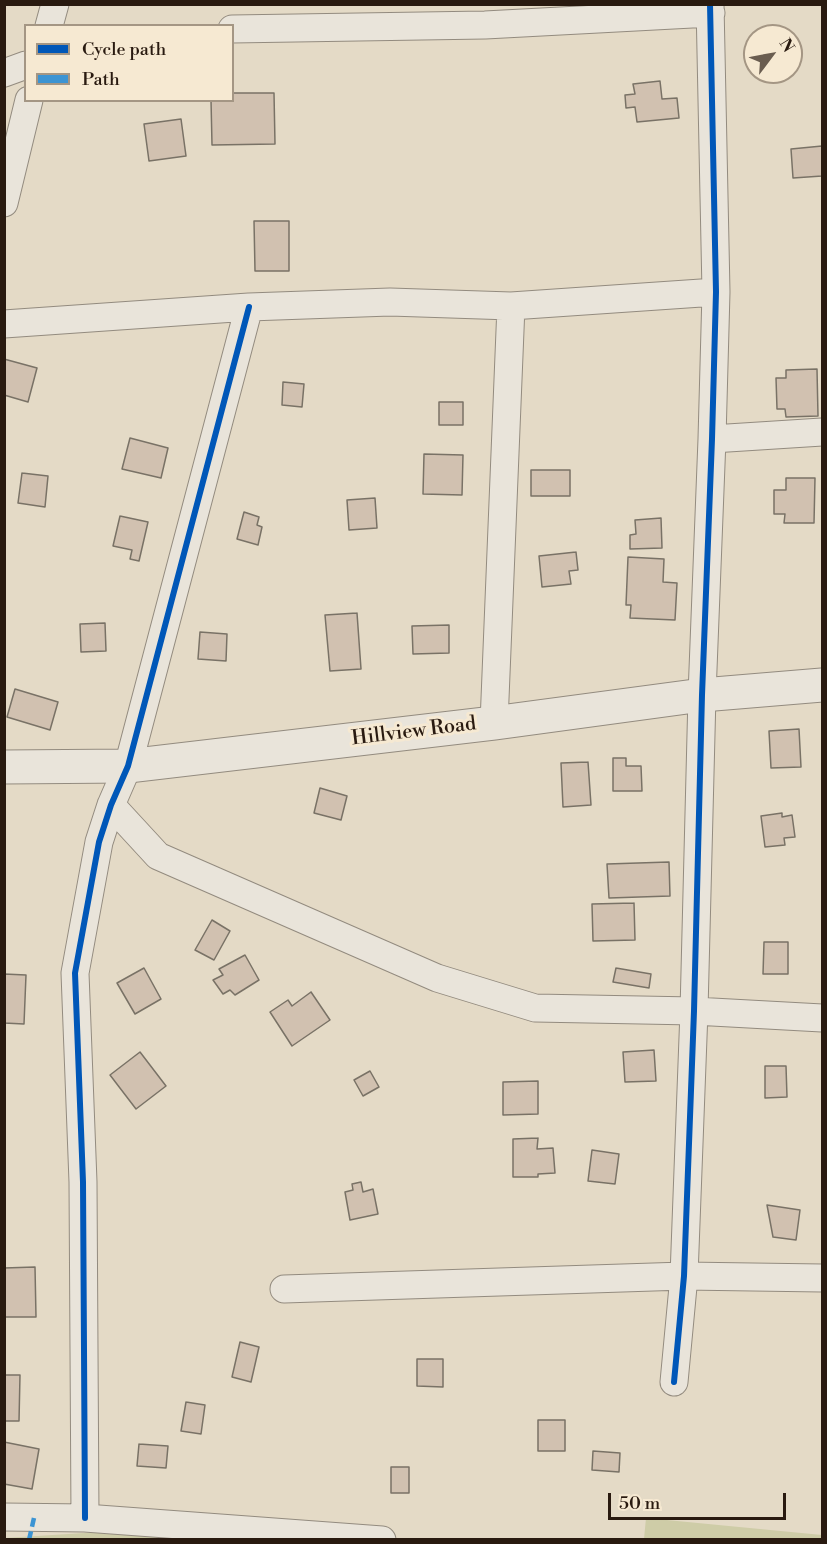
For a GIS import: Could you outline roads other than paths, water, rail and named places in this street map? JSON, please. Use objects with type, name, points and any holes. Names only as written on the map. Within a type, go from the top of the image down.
[{"type":"street","points":[[50,24],[55,4]]},
{"type":"street","points":[[234,29],[483,15],[710,9],[716,292],[684,1276],[674,1382]]},
{"type":"street","points":[[4,73],[24,66]]},
{"type":"street","points":[[4,203],[29,102]]},
{"type":"street","points":[[4,324],[249,307],[390,302],[511,306],[716,292]]},
{"type":"street","points":[[494,723],[511,306]]},
{"type":"street","points":[[85,1518],[83,1182],[75,973],[99,843],[111,805],[128,766],[249,307]]},
{"type":"street","points":[[712,439],[822,432]]},
{"type":"street","name":"Hillview Road","points":[[4,767],[128,766],[494,723],[702,695],[822,685]]},
{"type":"street","points":[[111,805],[158,856],[437,978],[535,1008],[694,1011],[822,1018]]},
{"type":"street","points":[[284,1289],[684,1276],[822,1278]]},
{"type":"street","points":[[4,1518],[85,1518],[382,1539]]}]
